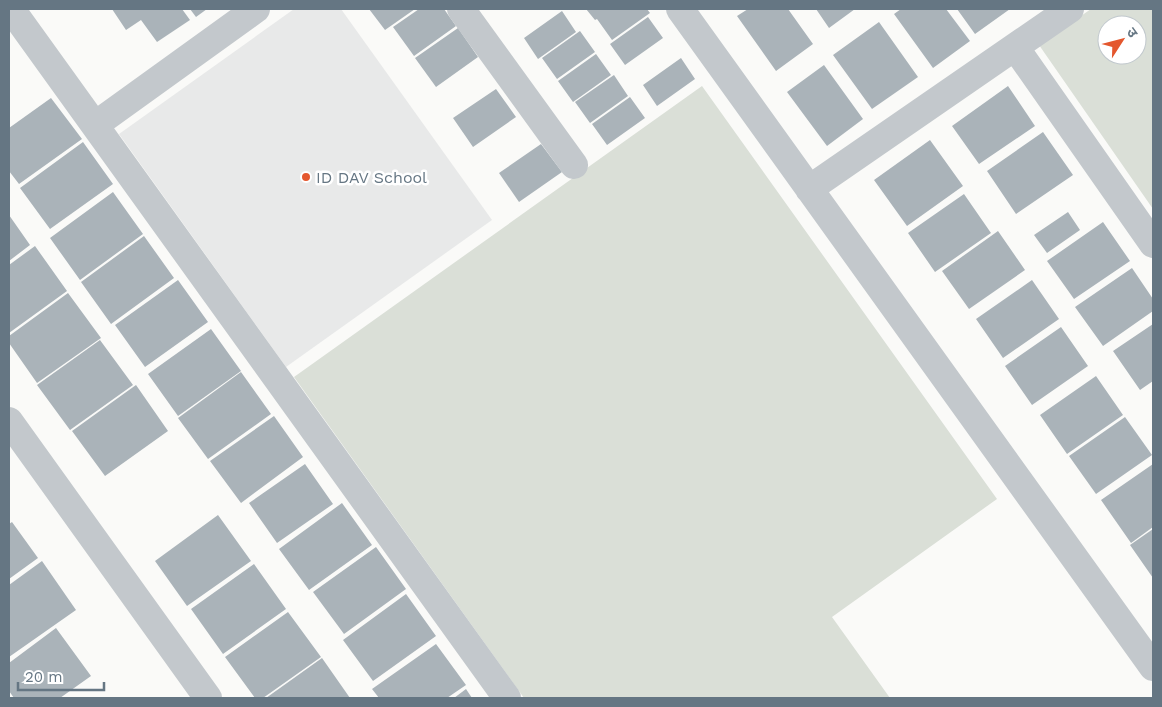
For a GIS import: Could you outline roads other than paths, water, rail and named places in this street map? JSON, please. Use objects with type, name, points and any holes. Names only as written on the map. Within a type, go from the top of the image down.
[{"type":"street","points":[[11,9],[507,698]]},
{"type":"street","points":[[95,125],[256,9]]},
{"type":"street","points":[[461,9],[574,165]]},
{"type":"street","points":[[680,9],[1153,667]]},
{"type":"street","points":[[810,189],[1070,9]]},
{"type":"street","points":[[1015,47],[1153,244]]},
{"type":"street","points":[[9,421],[208,698]]},
{"type":"place","name":"ID DAV School","points":[[306,177]]}]
